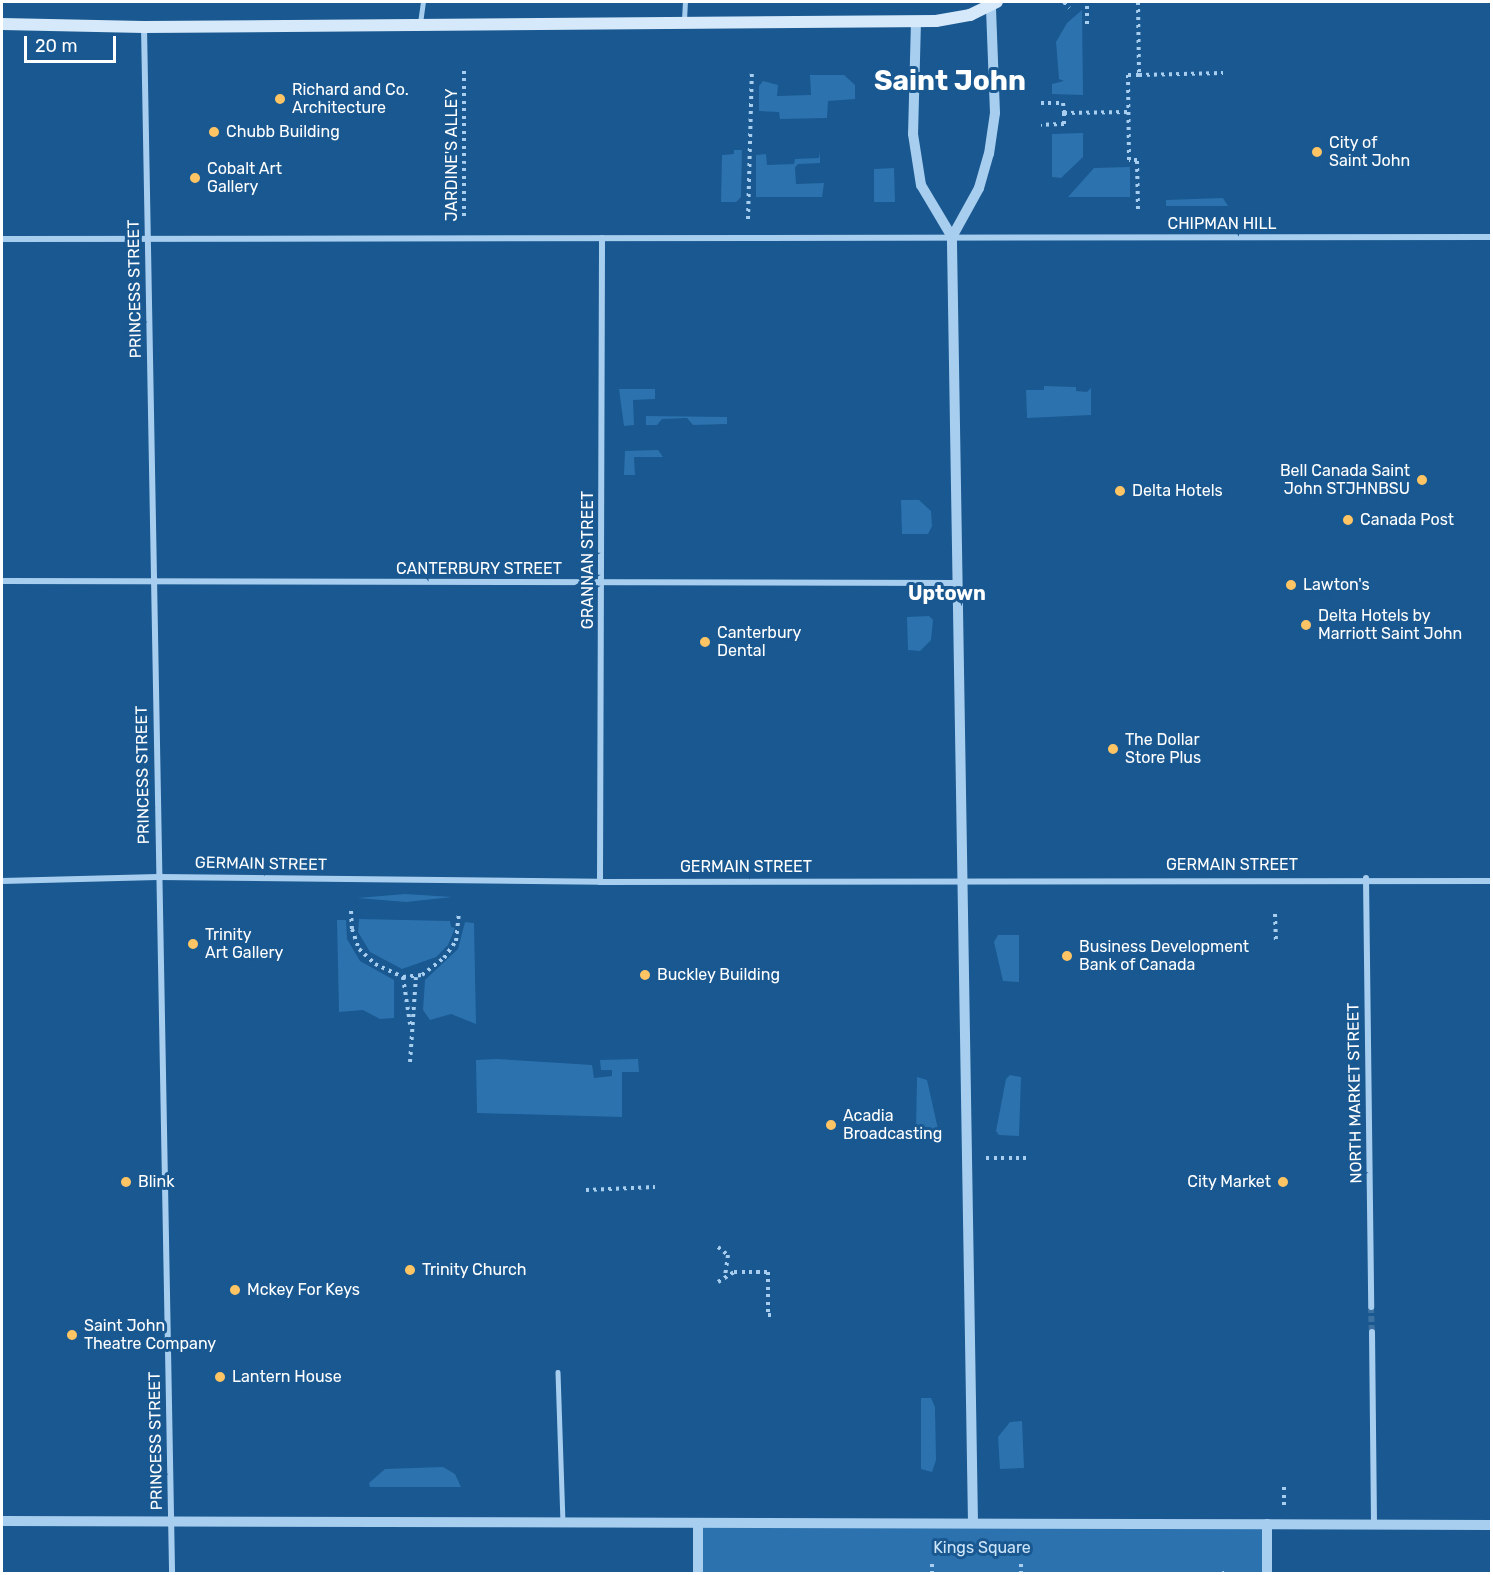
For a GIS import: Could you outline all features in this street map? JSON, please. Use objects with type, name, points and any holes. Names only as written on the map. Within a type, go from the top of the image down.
[{"type":"main road","points":[[2,24],[144,27],[916,21],[954,20],[994,4]]},
{"type":"street","points":[[951,237],[979,188],[989,154],[995,113],[994,4]]},
{"type":"street","points":[[916,21],[913,134],[921,186],[951,237],[973,1523]]},
{"type":"street","name":"PRINCESS STREET","points":[[144,27],[172,1574]]},
{"type":"street","name":"CHIPMAN HILL","points":[[2,239],[1491,237]]},
{"type":"street","name":"GRANNAN STREET","points":[[600,882],[602,238]]},
{"type":"street","name":"CANTERBURY STREET","points":[[2,581],[957,584]]},
{"type":"street","name":"GERMAIN STREET","points":[[2,881],[158,877],[600,882],[1366,878],[1491,881]]},
{"type":"street","name":"NORTH MARKET STREET","points":[[1366,878],[1371,1308]]},
{"type":"street","points":[[1372,1332],[1374,1527]]},
{"type":"street","points":[[2,1521],[1491,1526]]},
{"type":"street","points":[[698,1522],[698,1574]]},
{"type":"street","points":[[1267,1524],[1267,1574]]},
{"type":"lane","points":[[419,26],[423,2]]},
{"type":"lane","points":[[683,23],[686,2]]},
{"type":"lane","points":[[558,1372],[563,1523]]},
{"type":"path","points":[[1064,2],[1069,8]]},
{"type":"path","points":[[1138,2],[1139,75]]},
{"type":"path","points":[[1087,6],[1087,26]]},
{"type":"path","points":[[748,238],[752,69]]},
{"type":"path","name":"JARDINE'S ALLEY","points":[[464,71],[465,238]]},
{"type":"path","points":[[1138,209],[1137,160],[1129,160],[1128,75],[1223,73]]},
{"type":"path","points":[[1041,103],[1063,103],[1064,113],[1064,124],[1041,125]]},
{"type":"path","points":[[1064,113],[1129,112]]},
{"type":"path","points":[[351,911],[352,929],[359,949],[375,964],[403,977],[416,977],[450,951],[459,930],[459,911]]},
{"type":"path","points":[[1275,914],[1276,943]]},
{"type":"path","points":[[403,977],[410,1025]]},
{"type":"path","points":[[410,1062],[410,1025],[416,977]]},
{"type":"path","points":[[986,1158],[1028,1158]]},
{"type":"path","points":[[586,1190],[655,1187]]},
{"type":"path","points":[[718,1247],[728,1255],[725,1276]]},
{"type":"path","points":[[718,1282],[734,1272],[768,1272],[768,1315],[773,1315]]},
{"type":"path","points":[[932,1559],[932,1574]]},
{"type":"path","points":[[1021,1574],[1022,1559]]},
{"type":"path","points":[[1222,1574],[1227,1571]]},
{"type":"green space","points":[[1082,10],[1083,95],[1052,94],[1052,84],[1064,81],[1059,79],[1056,42],[1067,23]]},
{"type":"green space","points":[[810,75],[844,75],[855,85],[855,99],[828,101],[827,118],[780,119],[779,112],[759,111],[759,86],[763,81],[778,85],[777,96],[811,95]]},
{"type":"green space","points":[[1083,133],[1083,157],[1061,178],[1052,177],[1052,134]]},
{"type":"green space","points":[[734,150],[742,150],[741,197],[736,202],[721,202],[722,155],[734,154]]},
{"type":"green space","points":[[820,151],[820,163],[798,164],[795,167],[796,184],[824,183],[822,197],[756,197],[756,155],[766,154],[767,165],[794,164],[795,159],[819,158]]},
{"type":"green space","points":[[1130,167],[1130,197],[1068,197],[1094,168]]},
{"type":"green space","points":[[894,168],[895,202],[874,202],[874,169]]},
{"type":"green space","points":[[1223,198],[1228,206],[1166,206],[1166,200]]},
{"type":"green space","points":[[1044,386],[1076,387],[1076,391],[1087,392],[1091,388],[1091,415],[1027,418],[1026,390],[1044,390]]},
{"type":"green space","points":[[619,389],[655,389],[655,399],[633,400],[634,425],[624,426]]},
{"type":"green space","points":[[646,416],[727,417],[727,424],[693,425],[687,418],[662,419],[657,425],[646,425]]},
{"type":"green space","points":[[658,450],[663,457],[634,457],[635,475],[624,475],[625,451]]},
{"type":"green space","points":[[901,500],[919,500],[931,511],[932,526],[928,534],[902,534]]},
{"type":"green space","points":[[929,616],[933,620],[931,640],[920,651],[908,650],[907,617]]},
{"type":"green space","points":[[405,894],[452,897],[406,902],[357,898]]},
{"type":"green space","points":[[359,919],[450,921],[451,927],[455,928],[448,945],[436,957],[402,969],[370,952],[358,932]]},
{"type":"green space","points":[[337,920],[346,920],[347,939],[360,961],[394,980],[394,1018],[380,1019],[363,1010],[339,1012]]},
{"type":"green space","points":[[465,922],[474,923],[476,1024],[451,1014],[430,1020],[423,1010],[425,980],[458,949]]},
{"type":"green space","points":[[998,935],[1019,935],[1019,982],[1003,981],[994,942]]},
{"type":"green space","points":[[497,1059],[592,1065],[594,1078],[612,1076],[612,1070],[601,1070],[600,1060],[638,1059],[639,1072],[622,1072],[622,1117],[477,1113],[476,1060]]},
{"type":"green space","points":[[1010,1075],[1021,1077],[1019,1136],[999,1135],[996,1131],[1006,1079]]},
{"type":"green space","points":[[917,1077],[927,1080],[938,1129],[934,1137],[922,1138],[916,1132]]},
{"type":"green space","points":[[921,1398],[931,1398],[935,1407],[936,1460],[932,1472],[921,1469]]},
{"type":"green space","points":[[1022,1421],[1024,1468],[1000,1469],[998,1437],[1010,1422]]},
{"type":"green space","points":[[443,1467],[455,1474],[461,1487],[370,1487],[369,1483],[385,1469]]},
{"type":"green space","name":"Kings Square","points":[[698,1523],[1267,1524],[1267,1573],[698,1573]]},
{"type":"tunnel","points":[[1371,1307],[1372,1332]]},
{"type":"place","name":"Richard and Co. Architecture","points":[[280,99]]},
{"type":"place","name":"Chubb Building","points":[[214,132]]},
{"type":"place","name":"City of Saint John","points":[[1317,152]]},
{"type":"place","name":"Cobalt Art Gallery","points":[[195,178]]},
{"type":"place","name":"Bell Canada Saint John STJHNBSU","points":[[1422,480]]},
{"type":"place","name":"Delta Hotels","points":[[1120,491]]},
{"type":"place","name":"Canada Post","points":[[1348,520]]},
{"type":"place","name":"Lawton's","points":[[1291,585]]},
{"type":"place","name":"Delta Hotels by Marriott Saint John","points":[[1306,625]]},
{"type":"place","name":"Canterbury Dental","points":[[705,642]]},
{"type":"place","name":"The Dollar Store Plus","points":[[1113,749]]},
{"type":"place","name":"Trinity Art Gallery","points":[[193,944]]},
{"type":"place","name":"Business Development Bank of Canada","points":[[1067,956]]},
{"type":"place","name":"Buckley Building","points":[[645,975]]},
{"type":"place","name":"Acadia Broadcasting","points":[[831,1125]]},
{"type":"place","name":"Blink","points":[[126,1182]]},
{"type":"place","name":"City Market","points":[[1283,1182]]},
{"type":"place","name":"Trinity Church","points":[[410,1270]]},
{"type":"place","name":"Mckey For Keys","points":[[235,1290]]},
{"type":"place","name":"Saint John Theatre Company","points":[[72,1335]]},
{"type":"place","name":"Lantern House","points":[[220,1377]]},
{"type":"district","name":"Saint John","points":[[950,81]]},
{"type":"district","name":"Uptown","points":[[947,593]]}]
